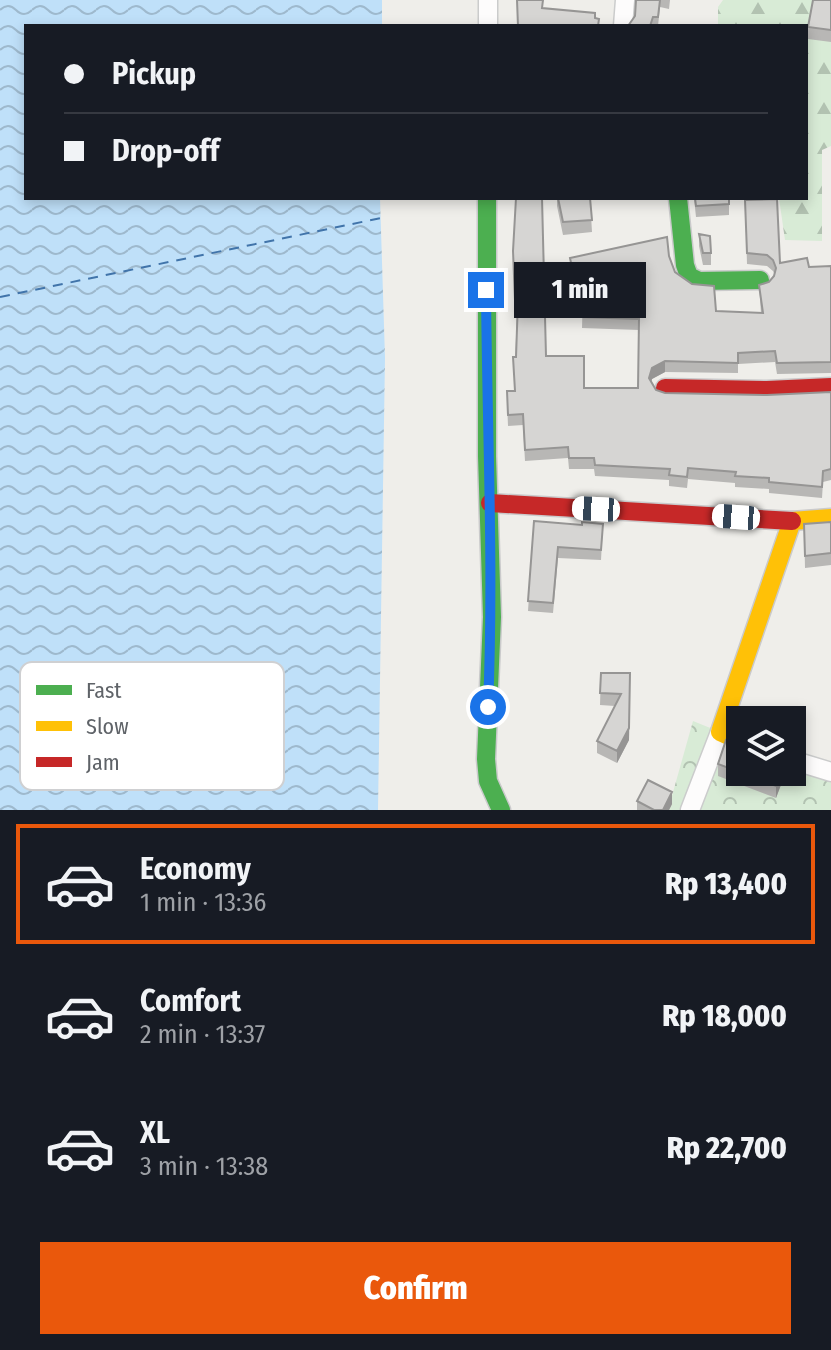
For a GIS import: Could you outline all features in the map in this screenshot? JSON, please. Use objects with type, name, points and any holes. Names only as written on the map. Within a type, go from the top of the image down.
[{"type":"street","points":[[488,0],[488,24]]},
{"type":"street","points":[[623,24],[625,0]]},
{"type":"street","points":[[487,200],[492,617],[486,759],[488,781],[501,810]]},
{"type":"street","points":[[678,200],[685,265],[689,276],[699,281],[760,280]]},
{"type":"street","points":[[665,388],[767,390],[831,387]]},
{"type":"street","points":[[490,503],[792,521],[831,518]]},
{"type":"street","points":[[690,810],[792,521]]},
{"type":"street","points":[[720,732],[726,735]]},
{"type":"street","points":[[806,764],[831,772]]},
{"type":"green space","points":[[723,0],[831,0],[831,146],[822,150],[822,241],[785,240],[779,200],[808,200],[808,24],[718,24],[718,7]]},
{"type":"green space","points":[[693,721],[726,734],[726,786],[806,786],[806,768],[831,778],[831,810],[668,810]]},
{"type":"water","points":[[0,0],[382,0],[382,24],[24,24],[24,200],[380,200],[385,358],[378,810],[0,810]]},
{"type":"building","points":[[517,0],[543,0],[542,8],[595,13],[595,18],[599,19],[598,24],[518,24]]},
{"type":"building","points":[[636,0],[660,0],[658,17],[653,17],[651,24],[629,24],[635,16]]},
{"type":"building","points":[[813,0],[831,0],[831,30],[808,27]]},
{"type":"building","points":[[516,200],[542,200],[546,356],[584,356],[584,388],[638,388],[639,319],[582,317],[583,280],[575,282],[570,258],[667,237],[675,272],[692,284],[714,286],[716,311],[763,313],[759,285],[769,282],[776,268],[767,255],[747,253],[745,200],[777,200],[780,263],[807,258],[809,267],[831,266],[831,362],[777,363],[775,351],[738,353],[738,363],[665,361],[652,368],[649,378],[656,390],[665,393],[767,395],[831,392],[831,469],[823,471],[822,487],[769,482],[769,478],[735,476],[736,472],[688,468],[687,477],[669,475],[670,469],[595,465],[594,458],[569,458],[568,447],[525,450],[523,414],[508,415],[507,391],[515,391],[513,357],[516,357],[518,300],[515,300],[513,251]]},
{"type":"building","points":[[558,200],[590,200],[592,220],[563,222]]},
{"type":"building","points":[[695,200],[729,200],[729,204],[696,206]]},
{"type":"building","points":[[699,234],[710,236],[711,253],[703,253]]},
{"type":"building","points":[[534,521],[603,524],[601,550],[558,547],[553,603],[528,601]]},
{"type":"building","points":[[831,522],[831,553],[805,556],[804,524]]},
{"type":"building","points":[[601,673],[630,673],[629,728],[617,751],[597,741],[621,694],[600,693]]},
{"type":"building","points":[[726,740],[726,767],[718,764]]},
{"type":"building","points":[[648,780],[672,792],[663,810],[654,810],[637,801]]},
{"type":"ferry route","points":[[0,297],[381,218]]},
{"type":"traffic: fast","points":[[487,200],[487,456],[492,617],[486,759],[488,781],[501,810]]},
{"type":"traffic: fast","points":[[678,200],[685,265],[689,276],[699,281],[760,280]]},
{"type":"traffic: slow","points":[[729,706],[792,521],[831,518]]},
{"type":"traffic: slow","points":[[726,714],[720,732],[726,735]]},
{"type":"traffic: jam","points":[[665,388],[767,390],[831,387]]},
{"type":"traffic: jam","points":[[490,503],[792,521]]},
{"type":"route","points":[[486,290],[492,617],[488,707]]}]
